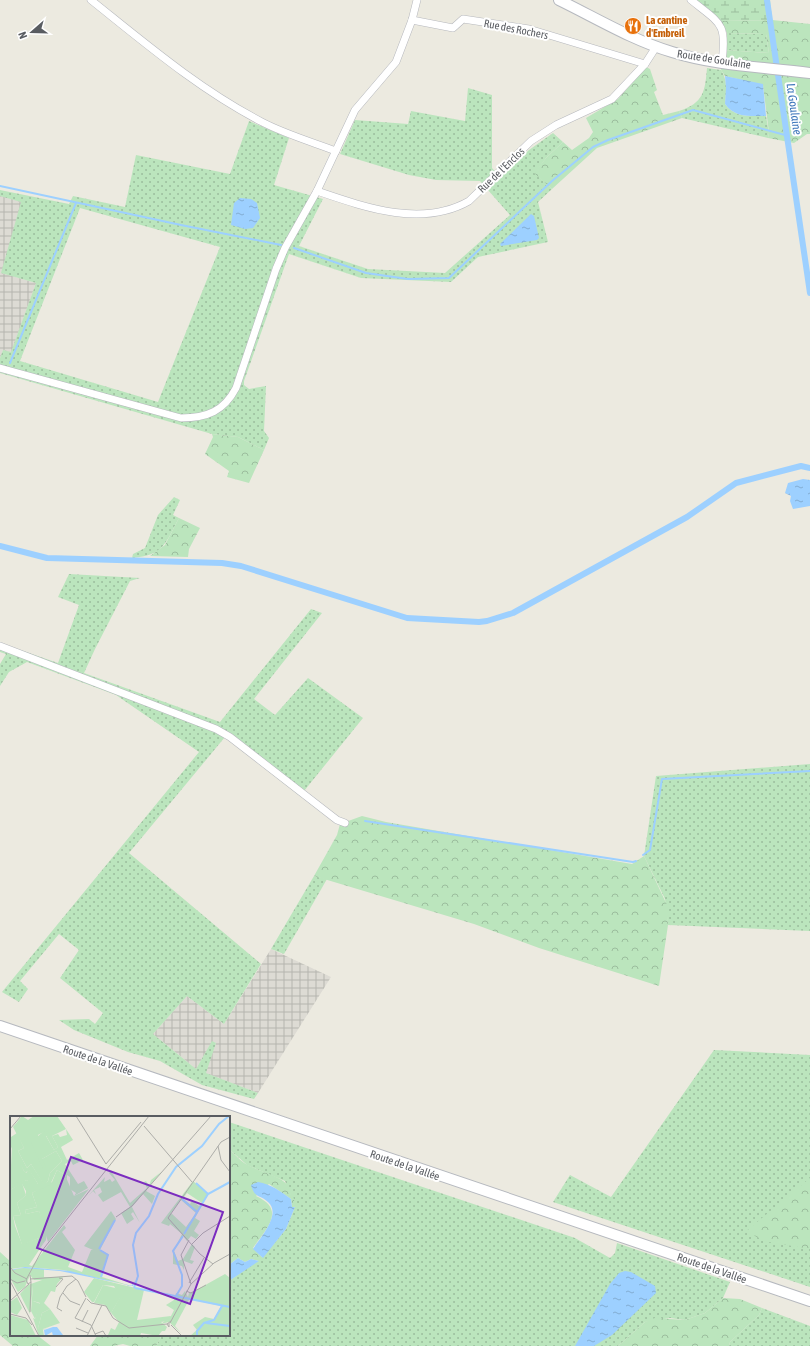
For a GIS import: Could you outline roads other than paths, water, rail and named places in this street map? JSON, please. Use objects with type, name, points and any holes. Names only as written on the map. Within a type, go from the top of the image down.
[{"type":"main road","name":"Route de Goulaine","points":[[559,0],[656,47],[698,59],[810,73]]},
{"type":"main road","name":"Route de la Vallée","points":[[0,1026],[810,1301]]},
{"type":"street","points":[[91,0],[167,61],[223,100],[264,123],[336,151]]},
{"type":"street","points":[[0,368],[182,418],[195,418],[213,414],[231,399],[276,269],[285,248],[317,191],[355,110],[396,62],[412,20],[417,0]]},
{"type":"street","points":[[691,0],[720,24],[725,36],[722,62]]},
{"type":"street","name":"Rue des Rochers","points":[[412,20],[453,28],[463,19],[529,29],[645,64]]},
{"type":"street","name":"Rue de l'Enclos","points":[[317,191],[348,202],[404,214],[439,211],[458,207],[469,201],[531,141],[556,126],[612,99],[645,64],[656,47]]},
{"type":"street","points":[[0,646],[216,729],[230,737],[337,820],[345,823]]},
{"type":"water","points":[[725,76],[763,84],[766,116],[743,115],[729,109],[725,104]]},
{"type":"water","points":[[240,198],[251,199],[257,203],[260,218],[253,228],[245,229],[231,225],[234,203]]},
{"type":"water","points":[[531,214],[534,216],[539,238],[537,240],[501,246],[500,244]]},
{"type":"water","points":[[803,479],[810,480],[810,506],[793,509],[790,501],[791,496],[785,493],[788,483]]},
{"type":"water","points":[[258,1182],[271,1186],[283,1193],[291,1199],[292,1207],[295,1207],[286,1229],[263,1258],[253,1249],[265,1232],[273,1213],[272,1207],[268,1202],[254,1192],[251,1185]]},
{"type":"water","points":[[238,1258],[245,1262],[251,1259],[259,1261],[230,1280],[230,1264]]},
{"type":"water","points":[[625,1271],[631,1272],[655,1286],[656,1293],[612,1335],[594,1346],[575,1346],[610,1284],[619,1273]]},
{"type":"waterway","name":"La Goulaine","points":[[767,0],[810,293]]},
{"type":"waterway","points":[[294,248],[366,273],[408,279],[449,278],[552,181],[593,147],[608,140],[693,110],[785,135]]},
{"type":"waterway","points":[[0,186],[281,245]]},
{"type":"waterway","points":[[10,363],[76,203]]},
{"type":"waterway","points":[[0,546],[47,558],[222,563],[241,566],[407,618],[479,622],[513,613],[687,517],[736,483],[801,466],[810,468]]},
{"type":"waterway","points":[[643,855],[650,850],[662,779],[810,771]]},
{"type":"waterway","points":[[365,821],[633,862],[636,861]]},
{"type":"place","name":"La cantine d'Embreil","points":[[633,26]]}]
